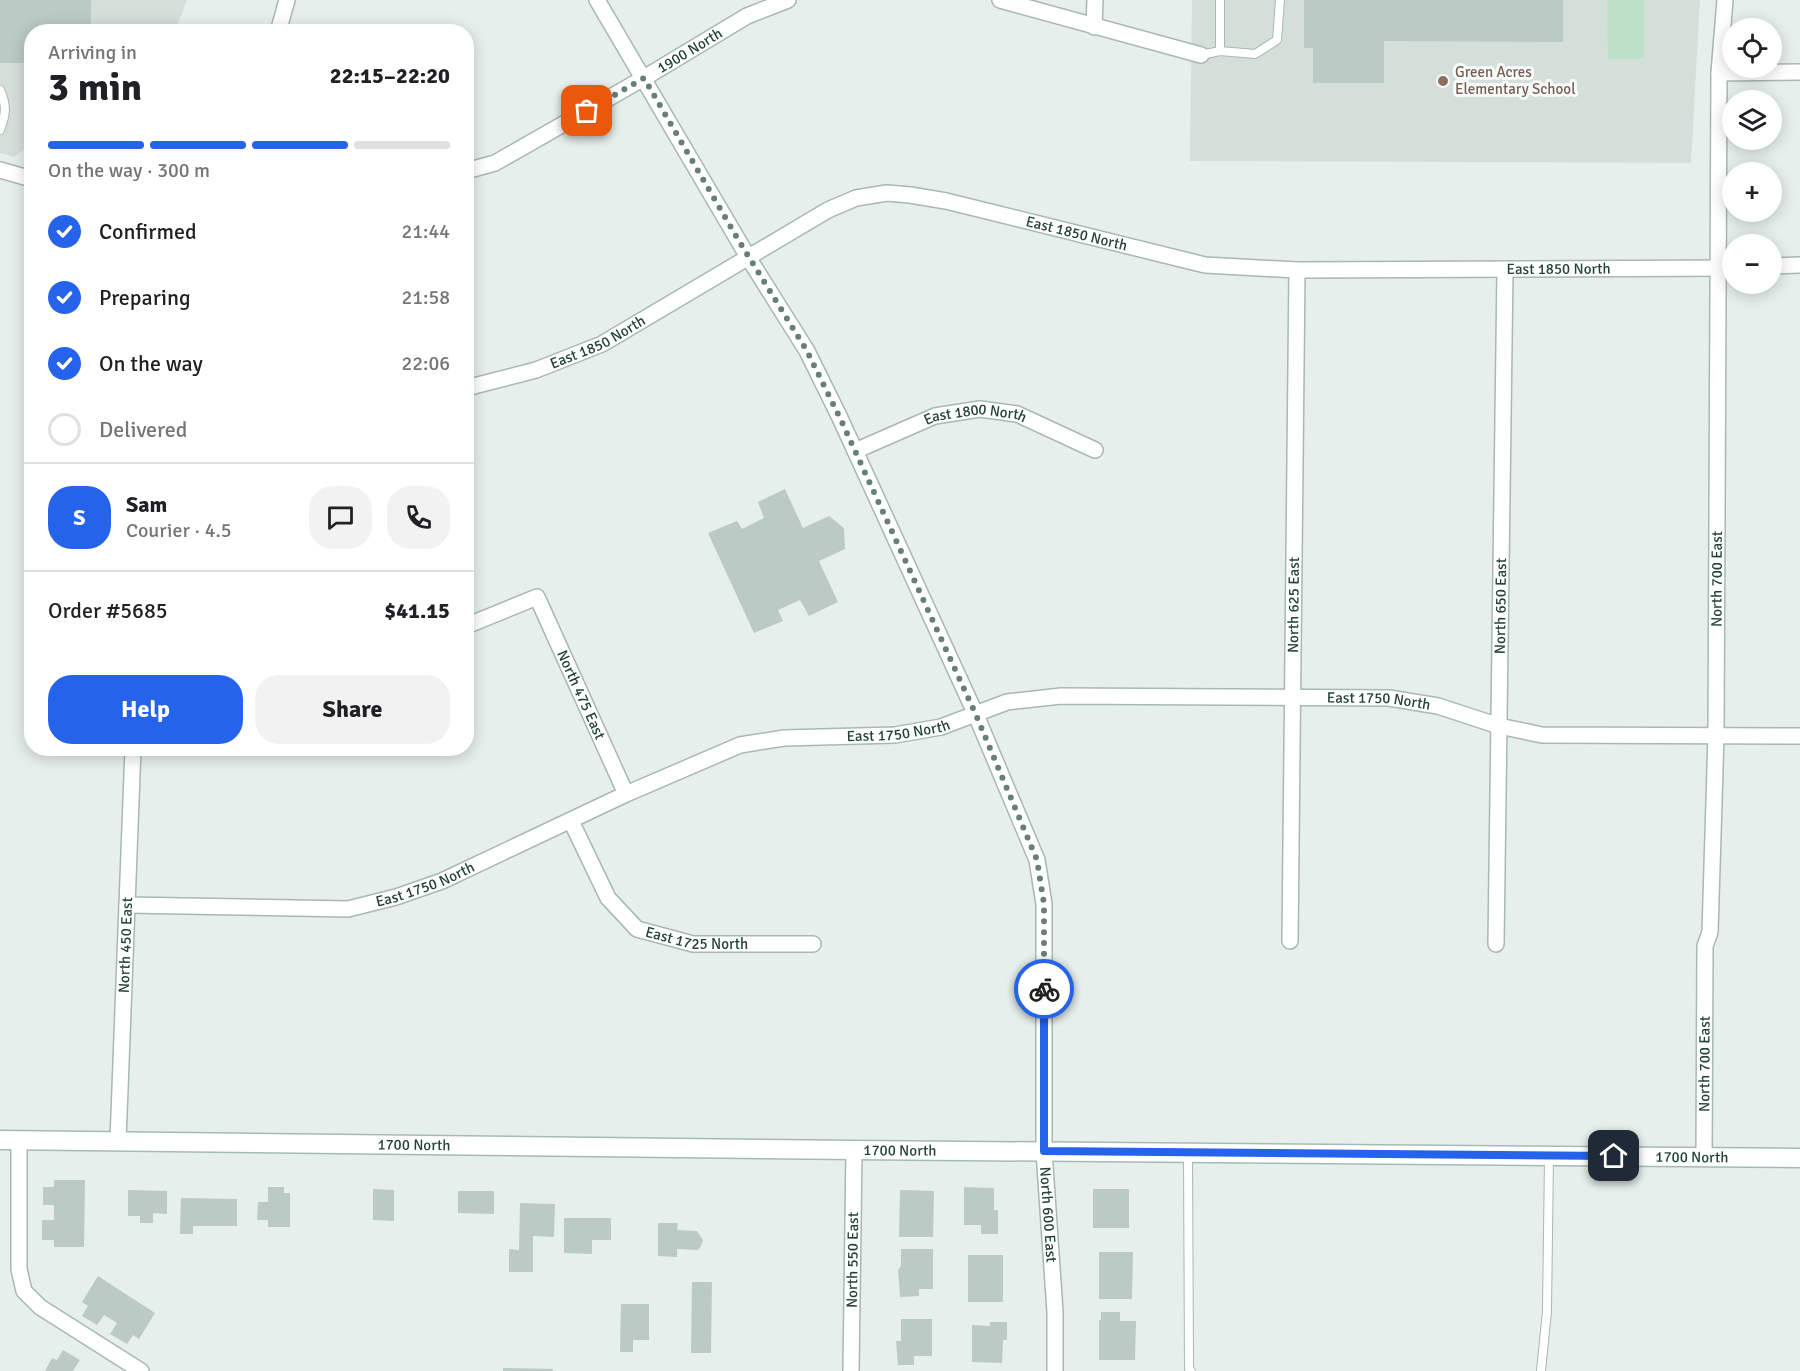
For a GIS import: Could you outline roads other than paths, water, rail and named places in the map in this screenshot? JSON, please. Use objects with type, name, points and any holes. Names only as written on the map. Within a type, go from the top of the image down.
[{"type":"street","points":[[280,24],[287,0]]},
{"type":"street","name":"North 600 East","points":[[597,0],[748,256],[807,351],[976,715],[1037,860],[1044,904],[1044,1151],[1055,1312],[1054,1371]]},
{"type":"street","name":"1900 North","points":[[474,169],[495,163],[747,16],[788,0]]},
{"type":"street","points":[[1000,0],[1201,55]]},
{"type":"street","points":[[1094,27],[1095,0]]},
{"type":"street","name":"North 700 East","points":[[1724,234],[1719,73],[1725,0]]},
{"type":"street","points":[[1719,73],[1800,72]]},
{"type":"street","points":[[0,170],[24,177]]},
{"type":"street","name":"East 1850 North","points":[[474,386],[536,370],[602,344],[828,210],[856,198],[887,193],[946,201],[1205,265],[1297,270],[1722,268]]},
{"type":"street","points":[[1782,266],[1800,265]]},
{"type":"street","name":"North 650 East","points":[[1496,944],[1504,269]]},
{"type":"street","name":"North 625 East","points":[[1290,941],[1297,270]]},
{"type":"street","name":"North 700 East","points":[[1704,1157],[1705,946],[1710,932],[1716,736],[1724,294]]},
{"type":"street","name":"East 1800 North","points":[[855,451],[935,416],[980,409],[1017,414],[1095,450]]},
{"type":"street","name":"North 475 East","points":[[474,623],[537,597],[626,794]]},
{"type":"street","name":"East 1750 North","points":[[127,905],[348,909],[396,897],[442,881],[626,794],[740,745],[784,738],[895,735],[941,727],[1007,702],[1061,696],[1389,698],[1438,706],[1499,726],[1542,735],[1800,736]]},
{"type":"street","name":"North 450 East","points":[[118,1141],[133,756]]},
{"type":"street","name":"East 1725 North","points":[[571,821],[608,898],[637,929],[693,944],[813,944]]},
{"type":"street","name":"1700 North","points":[[0,1140],[1800,1158]]},
{"type":"street","points":[[19,1140],[19,1269],[24,1291],[40,1307],[141,1371]]},
{"type":"street","name":"North 550 East","points":[[851,1371],[854,1150]]},
{"type":"lane","points":[[1220,0],[1220,51]]},
{"type":"lane","points":[[1201,55],[1220,51],[1255,54],[1277,40],[1280,0]]},
{"type":"lane","points":[[0,90],[6,103],[0,130]]},
{"type":"lane","points":[[1188,1153],[1187,1232],[1189,1369],[1191,1371]]},
{"type":"lane","points":[[1541,1371],[1548,1311],[1549,1155]]},
{"type":"place","name":"Green Acres Elementary School","points":[[1443,81]]}]
